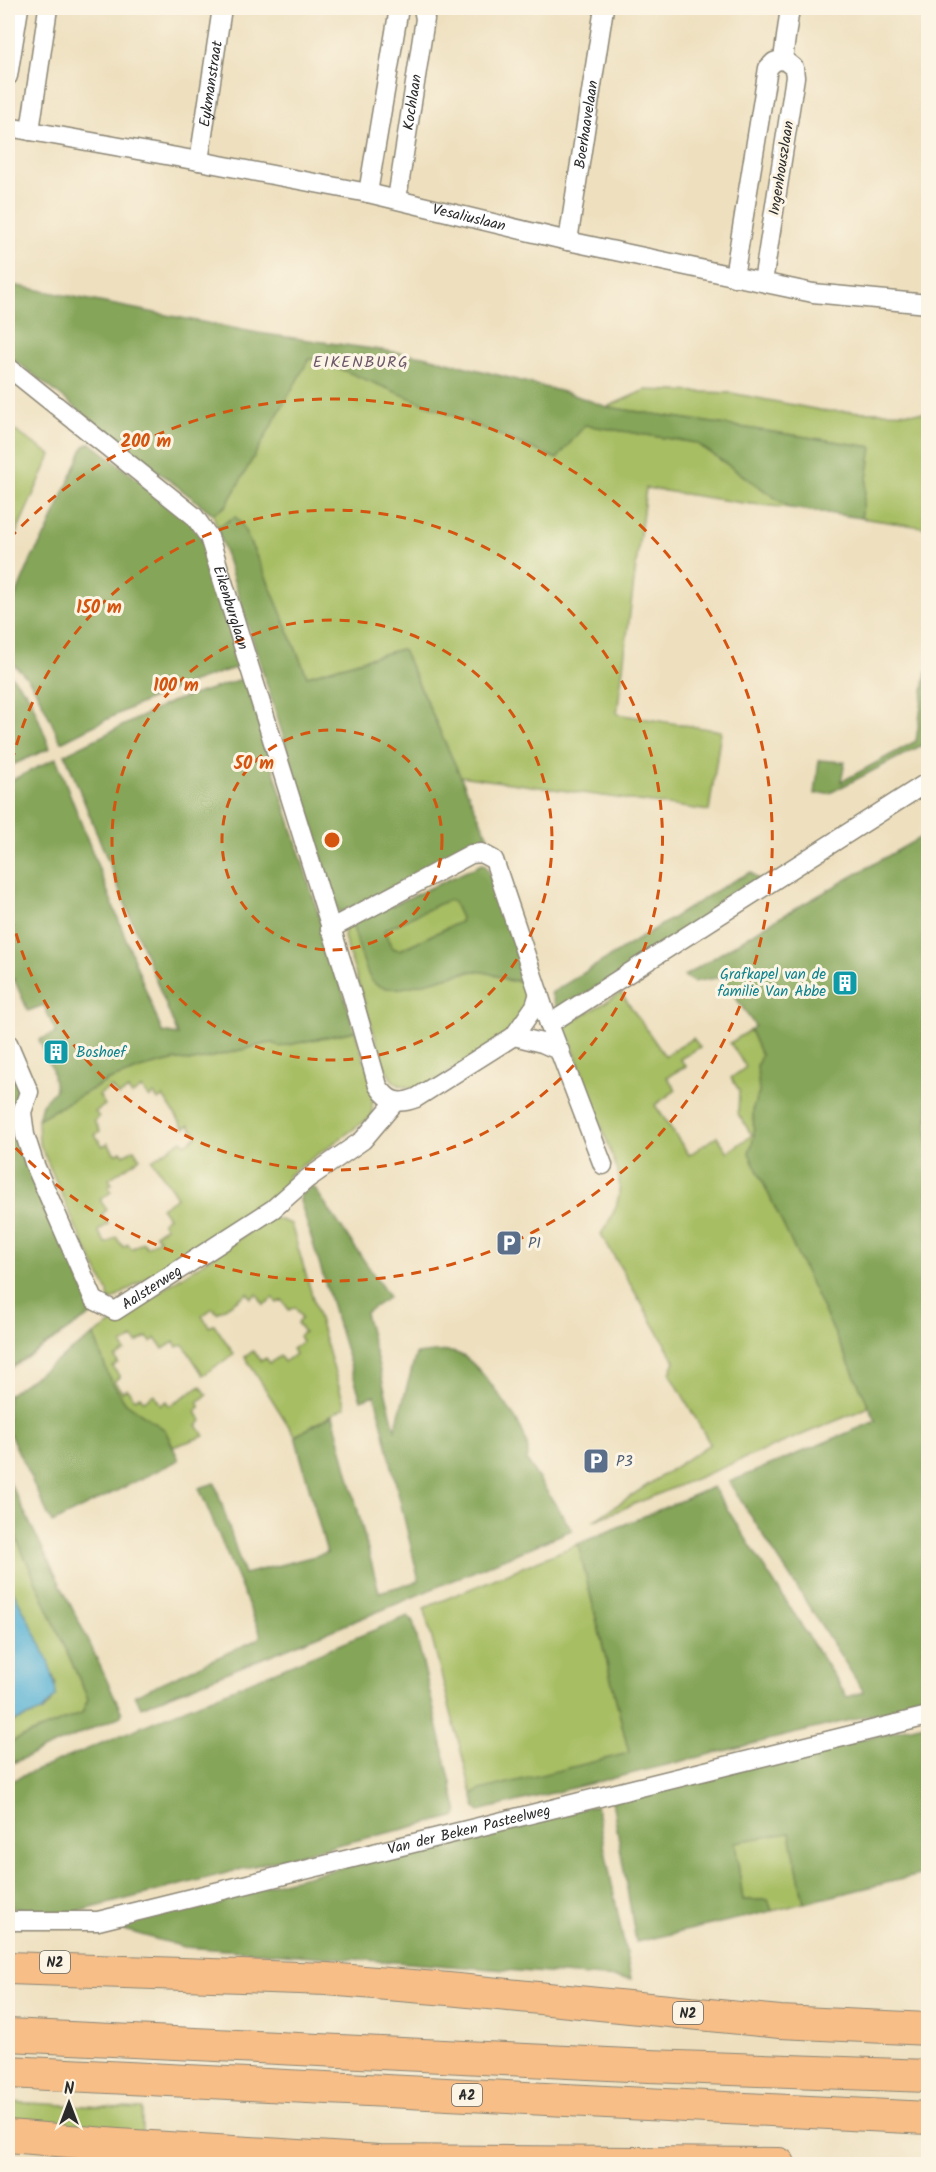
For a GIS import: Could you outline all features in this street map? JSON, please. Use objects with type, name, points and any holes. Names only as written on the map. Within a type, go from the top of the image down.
[{"type":"highway","name":"N2","points":[[8,1952],[103,1972]]},
{"type":"highway","name":"N2","points":[[8,1968],[327,1979],[780,2022],[928,2029]]},
{"type":"highway","points":[[8,2035],[650,2066],[928,2076]]},
{"type":"highway","name":"A2","points":[[8,2072],[927,2117]]},
{"type":"highway","points":[[8,2136],[380,2161],[779,2164]]},
{"type":"highway","points":[[8,2154],[61,2155],[118,2145]]},
{"type":"street","points":[[8,76],[19,8]]},
{"type":"street","points":[[30,131],[48,8]]},
{"type":"street","name":"Eykmanstraat","points":[[199,160],[222,8]]},
{"type":"street","name":"Kochlaan","points":[[368,193],[399,8]]},
{"type":"street","name":"Kochlaan","points":[[397,199],[425,19],[423,8]]},
{"type":"street","name":"Boerhaavelaan","points":[[568,241],[604,8]]},
{"type":"street","points":[[783,59],[790,8]]},
{"type":"street","name":"Ingenhouszlaan","points":[[734,277],[768,68],[774,62],[783,59],[794,68],[795,77],[763,282]]},
{"type":"street","name":"Vesaliuslaan","points":[[8,127],[199,160],[368,193],[568,241],[813,293],[928,304]]},
{"type":"street","name":"Eikenburglaan","points":[[8,367],[194,516],[209,537],[330,929]]},
{"type":"street","points":[[549,1024],[923,785]]},
{"type":"street","points":[[539,993],[535,1006],[514,1036],[416,1098],[405,1102],[395,1102],[385,1096],[378,1086],[330,929],[471,854],[481,853],[494,860],[539,993],[549,1024],[603,1165]]},
{"type":"street","points":[[514,1036],[542,1043],[560,1051]]},
{"type":"street","name":"Aalsterweg","points":[[8,1043],[29,1092],[22,1112],[34,1162],[94,1300],[115,1311],[273,1209],[307,1179],[363,1140],[395,1102]]},
{"type":"street","name":"Van der Beken Pasteelweg","points":[[8,1921],[98,1921],[928,1716]]},
{"type":"green space","points":[[8,284],[258,333],[424,356],[571,394],[607,407],[872,447],[861,518],[790,508],[696,443],[585,425],[557,459],[316,359],[309,359],[226,506],[213,514],[8,355]]},
{"type":"green space","points":[[309,359],[585,425],[696,443],[790,508],[646,488],[617,714],[721,731],[709,811],[460,776],[401,649],[307,676],[240,521],[235,517],[217,527],[213,514],[226,506]]},
{"type":"green space","points":[[645,390],[731,393],[825,411],[928,413],[928,528],[861,518],[872,447],[607,407]]},
{"type":"green space","points":[[8,426],[51,455],[8,551]]},
{"type":"green space","points":[[91,443],[187,518],[205,542],[242,666],[195,681],[61,742],[34,687],[18,668],[8,661],[8,615],[32,557],[46,534],[84,446]]},
{"type":"green space","points":[[235,517],[240,521],[266,577],[307,676],[403,650],[494,850],[451,859],[339,913],[217,527]]},
{"type":"green space","points":[[8,672],[30,697],[50,748],[8,767]]},
{"type":"green space","points":[[926,672],[928,673],[928,742],[830,793],[815,794],[819,760],[845,762],[841,782],[916,741]]},
{"type":"green space","points":[[245,678],[355,1031],[279,1047],[273,1043],[265,1044],[193,1061],[176,1060],[143,1068],[109,1080],[38,1119],[42,1104],[55,1090],[52,1069],[39,1040],[56,1033],[44,1005],[28,1011],[14,979],[8,982],[8,964],[10,967],[8,961],[8,782],[56,758],[162,1032],[178,1035],[65,754],[171,702]]},
{"type":"green space","points":[[928,833],[928,1701],[479,1811],[472,1794],[480,1790],[629,1753],[578,1544],[713,1487],[847,1697],[864,1692],[729,1482],[876,1421],[749,1153],[754,1137],[753,1108],[759,1093],[757,1066],[761,1055],[750,1030],[755,1026],[722,977],[693,982],[684,976],[765,926]]},
{"type":"green space","points":[[482,864],[488,870],[527,980],[506,979],[474,971],[406,987],[381,987],[369,977],[352,924]],"holes":[[[448,900],[453,901],[461,918],[460,922],[400,950],[392,948],[384,930]]]},
{"type":"green space","points":[[751,872],[767,889],[557,1010],[551,993],[726,885]]},
{"type":"green space","points":[[448,900],[453,901],[461,918],[460,922],[399,950],[392,948],[384,930]]},
{"type":"green space","points":[[352,924],[371,980],[436,979],[475,971],[491,973],[509,981],[527,980],[535,994],[518,1028],[421,1090],[399,1085],[391,1079],[382,1059],[344,937],[345,929]]},
{"type":"green space","points":[[621,993],[665,1056],[693,1038],[700,1047],[680,1059],[686,1066],[667,1077],[676,1090],[655,1105],[689,1155],[717,1136],[728,1152],[752,1135],[738,1114],[739,1090],[731,1078],[746,1067],[730,1043],[750,1030],[761,1055],[759,1093],[753,1108],[754,1137],[749,1153],[867,1400],[867,1408],[593,1521],[710,1444],[670,1373],[675,1361],[601,1234],[619,1197],[618,1172],[565,1026]]},
{"type":"green space","points":[[355,1031],[373,1088],[372,1116],[288,1176],[287,1188],[109,1302],[108,1292],[77,1230],[39,1142],[38,1119],[109,1080],[143,1068],[176,1060],[193,1061],[265,1044],[273,1043],[279,1047]],"holes":[[[111,1087],[118,1096],[128,1090],[132,1095],[142,1088],[149,1098],[154,1094],[158,1100],[163,1096],[184,1128],[189,1125],[197,1136],[185,1144],[182,1140],[152,1160],[177,1197],[161,1208],[168,1217],[162,1222],[166,1227],[155,1234],[159,1239],[147,1247],[143,1242],[132,1249],[128,1244],[123,1247],[116,1237],[106,1244],[98,1231],[108,1224],[102,1214],[107,1210],[100,1200],[111,1192],[108,1187],[112,1184],[109,1179],[140,1158],[134,1149],[124,1155],[121,1151],[115,1154],[108,1143],[103,1146],[95,1135],[100,1131],[94,1121],[99,1117],[95,1112],[105,1105],[99,1095]]]},
{"type":"green space","points":[[8,1057],[22,1092],[18,1102],[8,1105]]},
{"type":"green space","points":[[8,1127],[17,1131],[94,1313],[8,1370]]},
{"type":"green space","points":[[313,1186],[389,1297],[365,1313],[395,1429],[416,1354],[447,1352],[463,1356],[489,1381],[515,1419],[527,1444],[527,1461],[572,1530],[387,1608],[141,1707],[135,1695],[258,1639],[261,1635],[199,1488],[215,1483],[244,1574],[327,1553],[295,1436],[333,1415],[379,1592],[419,1581],[375,1395],[361,1400],[300,1201],[301,1194]]},
{"type":"green space","points":[[272,1217],[291,1224],[345,1407],[295,1436],[245,1357],[253,1351],[261,1361],[266,1358],[270,1363],[280,1356],[284,1362],[295,1354],[292,1349],[302,1342],[299,1336],[304,1332],[297,1323],[302,1318],[295,1307],[289,1310],[282,1300],[277,1303],[273,1298],[264,1305],[257,1294],[251,1298],[248,1293],[217,1313],[213,1308],[202,1316],[209,1327],[214,1324],[234,1354],[203,1375],[183,1344],[177,1347],[174,1342],[163,1349],[156,1338],[151,1342],[147,1337],[137,1343],[133,1338],[122,1345],[125,1351],[115,1358],[118,1363],[113,1367],[120,1377],[114,1381],[122,1392],[127,1389],[135,1399],[140,1396],[144,1401],[154,1394],[161,1405],[166,1401],[169,1406],[201,1386],[207,1395],[197,1402],[200,1407],[195,1411],[202,1421],[197,1425],[204,1436],[173,1447],[165,1430],[126,1403],[110,1380],[94,1335]]},
{"type":"green space","points":[[94,1335],[110,1380],[126,1403],[165,1430],[179,1460],[52,1523],[8,1430],[8,1395]]},
{"type":"green space","points":[[8,1479],[122,1713],[121,1716],[8,1765],[8,1743],[82,1713],[88,1699],[8,1519]]},
{"type":"green space","points":[[8,1519],[88,1699],[82,1713],[8,1743],[8,1724],[43,1711],[52,1702],[56,1683],[34,1632],[8,1581]]},
{"type":"green space","points":[[578,1544],[629,1753],[472,1794],[424,1608]]},
{"type":"green space","points":[[408,1616],[413,1621],[458,1813],[454,1817],[76,1912],[8,1908],[8,1782]]},
{"type":"green space","points":[[928,1723],[928,1873],[804,1903],[790,1833],[735,1842],[743,1900],[768,1900],[772,1911],[636,1942],[612,1800]]},
{"type":"green space","points":[[596,1805],[631,1979],[184,1947],[106,1925]]},
{"type":"green space","points":[[790,1832],[804,1903],[772,1911],[768,1900],[743,1900],[735,1842]]},
{"type":"green space","points":[[8,2102],[142,2109],[142,2138],[8,2128]]},
{"type":"water","points":[[8,1581],[45,1653],[55,1683],[56,1696],[42,1711],[8,1724]]},
{"type":"place","name":"Grafkapel van de familie Van Abbe","points":[[845,983]]},
{"type":"place","name":"Boshoef","points":[[56,1052]]},
{"type":"place","name":"P1","points":[[509,1243]]},
{"type":"place","name":"P3","points":[[596,1461]]},
{"type":"district","name":"EIKENBURG","points":[[361,361]]}]
